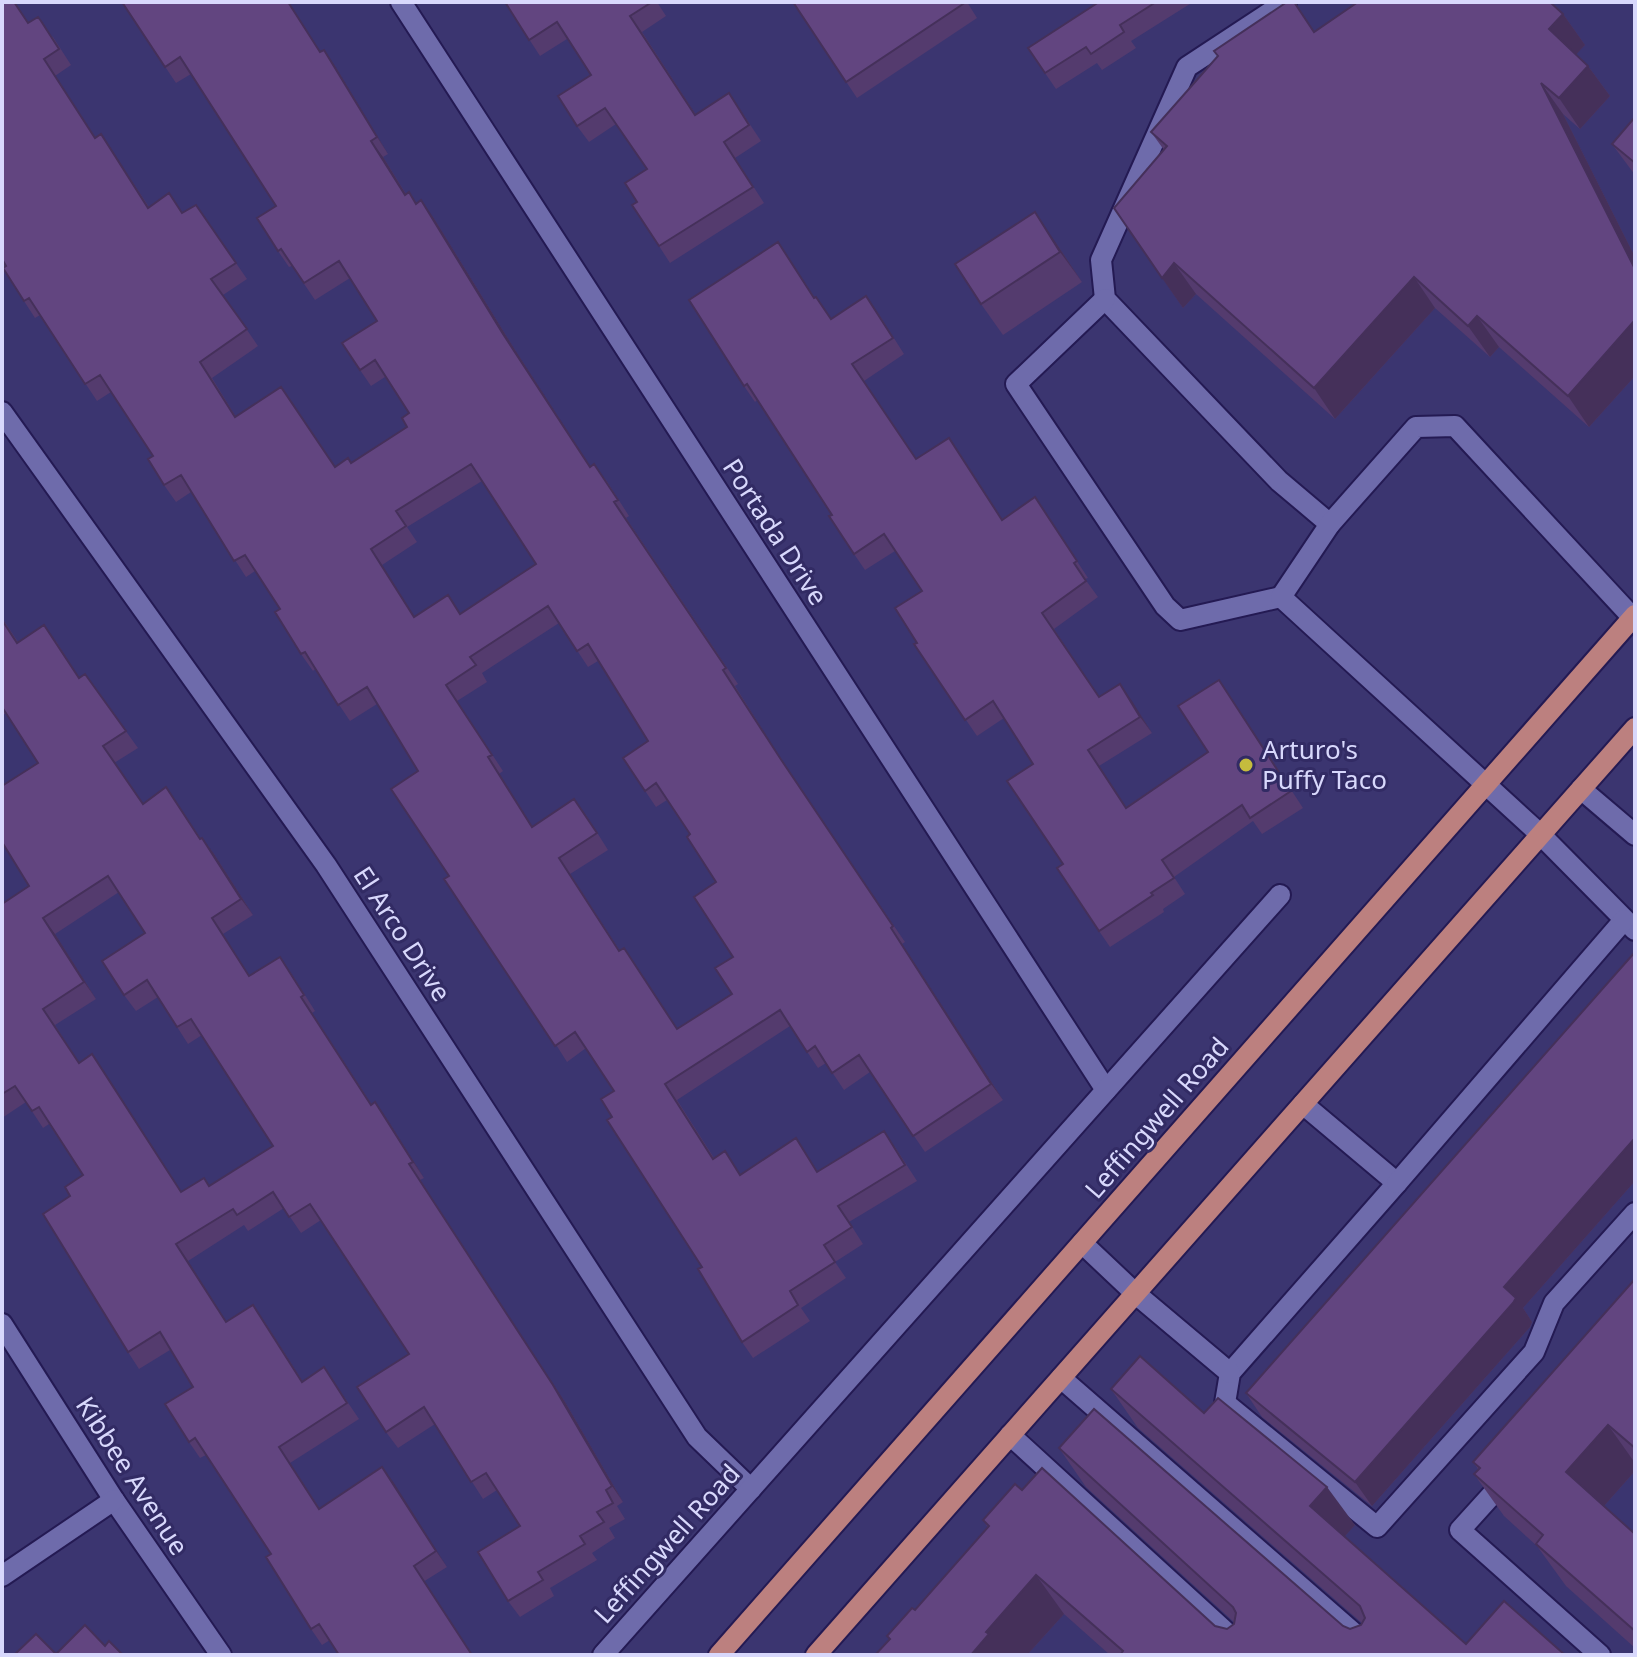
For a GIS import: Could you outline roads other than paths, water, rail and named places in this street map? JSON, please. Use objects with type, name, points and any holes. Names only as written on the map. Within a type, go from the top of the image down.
[{"type":"main road","name":"Leffingwell Road","points":[[719,1655],[1634,617]]},
{"type":"main road","points":[[816,1655],[1635,728]]},
{"type":"street","name":"Portada Drive","points":[[401,2],[1106,1090]]},
{"type":"street","points":[[1286,2],[1187,67],[1101,260],[1105,299],[1279,481],[1330,524]]},
{"type":"street","points":[[1105,299],[1016,384],[1165,606],[1180,620],[1281,597],[1330,524],[1416,427],[1455,426],[1634,617]]},
{"type":"street","name":"El Arco Drive","points":[[2,412],[326,865],[697,1437],[751,1489]]},
{"type":"street","points":[[1281,597],[1541,835],[1629,925],[1230,1373],[1225,1403],[1377,1527],[1534,1352],[1554,1303],[1635,1213]]},
{"type":"street","points":[[1581,789],[1635,835]]},
{"type":"street","name":"Leffingwell Road","points":[[603,1655],[1280,895]]},
{"type":"street","points":[[1303,1104],[1397,1183]]},
{"type":"street","points":[[1082,1243],[1136,1294],[1230,1373]]},
{"type":"street","name":"Kibbee Avenue","points":[[2,1324],[114,1500],[221,1655]]},
{"type":"street","points":[[1061,1378],[1379,1655]]},
{"type":"street","points":[[1010,1435],[1251,1655]]},
{"type":"street","points":[[1522,1461],[1460,1530],[1600,1655]]},
{"type":"street","points":[[2,1576],[114,1500]]},
{"type":"place","name":"Arturo's Puffy Taco","points":[[1246,765]]}]
